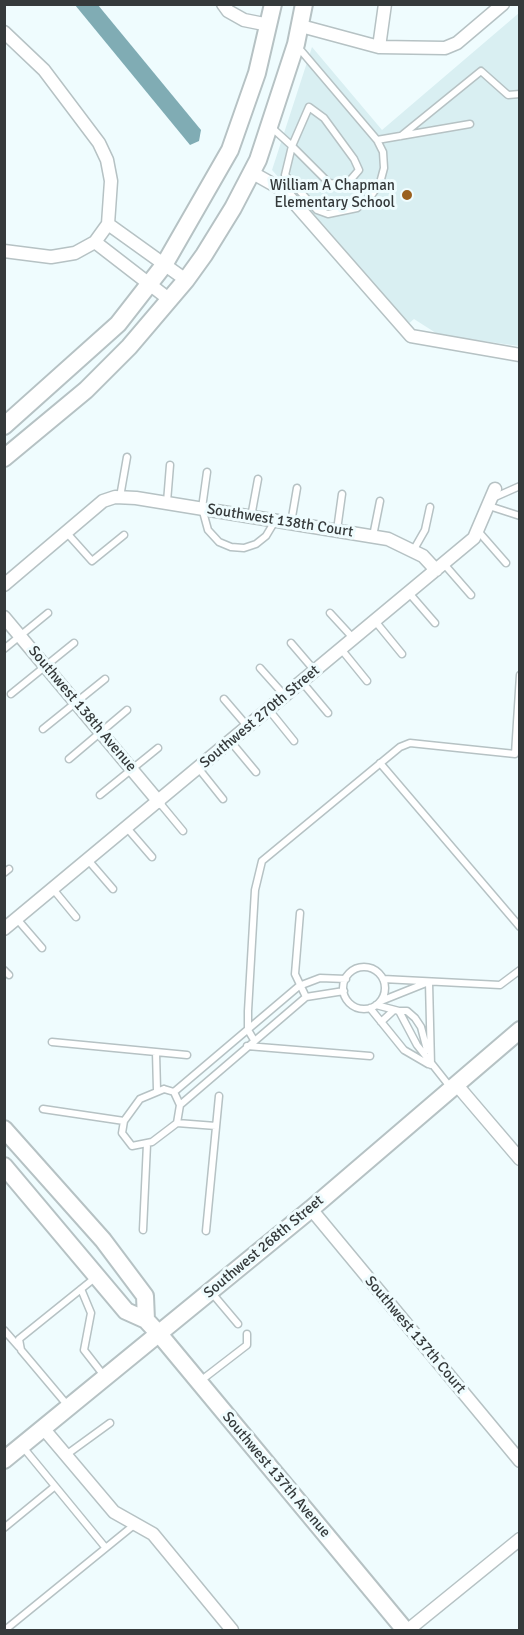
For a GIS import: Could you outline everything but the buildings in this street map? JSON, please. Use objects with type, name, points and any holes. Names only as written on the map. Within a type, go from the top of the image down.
[{"type":"main road","points":[[4,426],[118,324],[164,265],[230,150],[258,73],[273,4]]},
{"type":"main road","points":[[4,458],[86,390],[129,347],[186,280],[233,208],[252,172],[270,126],[296,44],[304,4]]},
{"type":"main road","name":"Southwest 268th Street","points":[[4,1460],[160,1335],[311,1209],[519,1030]]},
{"type":"main road","points":[[4,1129],[102,1240],[145,1296],[146,1320]]},
{"type":"main road","name":"Southwest 137th Avenue","points":[[4,1166],[126,1311],[146,1320],[160,1335],[407,1630]]},
{"type":"street","points":[[223,4],[228,11],[244,20],[269,25]]},
{"type":"street","points":[[379,47],[385,4]]},
{"type":"street","points":[[301,26],[379,47],[445,48],[457,43],[503,4]]},
{"type":"street","points":[[4,251],[51,256],[75,253],[95,242],[108,224],[111,181],[107,160],[99,143],[44,70],[6,35]]},
{"type":"street","points":[[252,172],[283,190],[411,336],[519,356]]},
{"type":"street","points":[[108,224],[186,280]]},
{"type":"street","points":[[95,242],[170,300]]},
{"type":"street","points":[[4,585],[103,501],[118,497]]},
{"type":"street","name":"Southwest 138th Court","points":[[118,497],[167,502],[388,540],[440,566]]},
{"type":"street","name":"Southwest 270th Street","points":[[5,929],[440,566],[478,531],[492,498]]},
{"type":"street","name":"Southwest 138th Avenue","points":[[4,617],[159,802]]},
{"type":"street","points":[[454,1086],[519,1159]]},
{"type":"street","name":"Southwest 137th Court","points":[[311,1209],[519,1461]]},
{"type":"street","points":[[44,1428],[114,1512],[153,1534],[232,1630]]},
{"type":"street","points":[[407,1630],[519,1539]]},
{"type":"lane","points":[[270,126],[292,146],[329,183],[346,185],[359,170],[354,159],[324,118],[309,107],[292,146],[285,175],[317,210],[328,214],[357,208],[371,196],[380,183],[384,168],[383,152],[377,140],[296,44]]},
{"type":"lane","points":[[401,136],[481,71],[507,95],[519,94]]},
{"type":"lane","points":[[377,140],[470,124]]},
{"type":"lane","points":[[118,497],[128,458]]},
{"type":"lane","points":[[167,502],[170,465]]},
{"type":"lane","points":[[207,471],[202,508],[208,530],[219,542],[231,548],[244,548],[256,544],[266,536],[275,521]]},
{"type":"lane","points":[[251,517],[258,479]]},
{"type":"lane","points":[[492,498],[519,486]]},
{"type":"lane","points":[[291,523],[297,488]]},
{"type":"lane","points":[[337,531],[342,494]]},
{"type":"lane","points":[[492,498],[519,516]]},
{"type":"lane","points":[[373,537],[380,501]]},
{"type":"lane","points":[[413,551],[425,530],[430,507]]},
{"type":"lane","points":[[478,531],[506,563]]},
{"type":"lane","points":[[66,532],[92,561],[124,535]]},
{"type":"lane","points":[[440,566],[471,595]]},
{"type":"lane","points":[[409,593],[435,623]]},
{"type":"lane","points":[[4,649],[48,613]]},
{"type":"lane","points":[[330,613],[354,639]]},
{"type":"lane","points":[[375,621],[402,654]]},
{"type":"lane","points":[[10,694],[74,643]]},
{"type":"lane","points":[[291,643],[315,671]]},
{"type":"lane","points":[[341,649],[367,681]]},
{"type":"lane","points":[[260,668],[285,696]]},
{"type":"lane","points":[[254,1040],[248,1030],[255,890],[262,861],[400,747],[410,744],[515,753],[519,675]]},
{"type":"lane","points":[[44,729],[105,679]]},
{"type":"lane","points":[[302,682],[328,713]]},
{"type":"lane","points":[[224,699],[248,727]]},
{"type":"lane","points":[[69,759],[127,710]]},
{"type":"lane","points":[[268,710],[294,741]]},
{"type":"lane","points":[[231,742],[256,772]]},
{"type":"lane","points":[[100,795],[158,748]]},
{"type":"lane","points":[[380,763],[519,927]]},
{"type":"lane","points":[[199,769],[224,799]]},
{"type":"lane","points":[[159,802],[183,831]]},
{"type":"lane","points":[[127,828],[152,857]]},
{"type":"lane","points":[[88,860],[112,889]]},
{"type":"lane","points":[[53,889],[76,916]]},
{"type":"lane","points":[[300,913],[295,974],[306,997]]},
{"type":"lane","points":[[17,918],[42,948]]},
{"type":"lane","points":[[429,982],[376,1005],[363,1009],[350,1004],[344,991],[346,979],[355,970],[365,968],[375,971],[383,979],[385,991],[376,1005],[381,1022],[404,1050],[431,1066],[454,1086]]},
{"type":"lane","points":[[383,979],[500,985],[519,970]]},
{"type":"lane","points":[[174,1092],[180,1105],[177,1123],[162,1137],[147,1144],[132,1146],[127,1143],[122,1133],[124,1121],[140,1099],[157,1090],[174,1092],[299,986],[320,978],[346,979]]},
{"type":"lane","points":[[429,982],[431,1066]]},
{"type":"lane","points":[[180,1105],[246,1046],[306,997],[344,991]]},
{"type":"lane","points":[[376,1005],[411,1014],[421,1027],[431,1066]]},
{"type":"lane","points":[[397,1010],[431,1066]]},
{"type":"lane","points":[[381,1022],[397,1010]]},
{"type":"lane","points":[[52,1042],[187,1055]]},
{"type":"lane","points":[[246,1046],[370,1056]]},
{"type":"lane","points":[[156,1052],[157,1090]]},
{"type":"lane","points":[[206,1231],[219,1096]]},
{"type":"lane","points":[[43,1109],[124,1121]]},
{"type":"lane","points":[[177,1123],[216,1126]]},
{"type":"lane","points":[[143,1230],[147,1144]]},
{"type":"lane","points":[[21,1350],[19,1339],[97,1277]]},
{"type":"lane","points":[[81,1289],[91,1313],[84,1350],[105,1377]]},
{"type":"lane","points":[[211,1291],[238,1324]]},
{"type":"lane","points":[[4,1330],[69,1407]]},
{"type":"lane","points":[[199,1382],[247,1345],[247,1334]]},
{"type":"lane","points":[[66,1455],[110,1423]]},
{"type":"lane","points":[[21,1446],[105,1547]]},
{"type":"lane","points":[[4,1528],[54,1487]]},
{"type":"lane","points":[[4,1630],[134,1525]]},
{"type":"shaded area","name":"William A Chapman Elementary School","points":[[519,13],[519,346],[439,335],[414,319],[407,325],[322,223],[316,220],[272,170],[312,47],[382,130]]},
{"type":"water","points":[[75,5],[98,5],[201,130],[199,141],[190,145]]},
{"type":"place","name":"William A Chapman Elementary School","points":[[407,195]]}]
